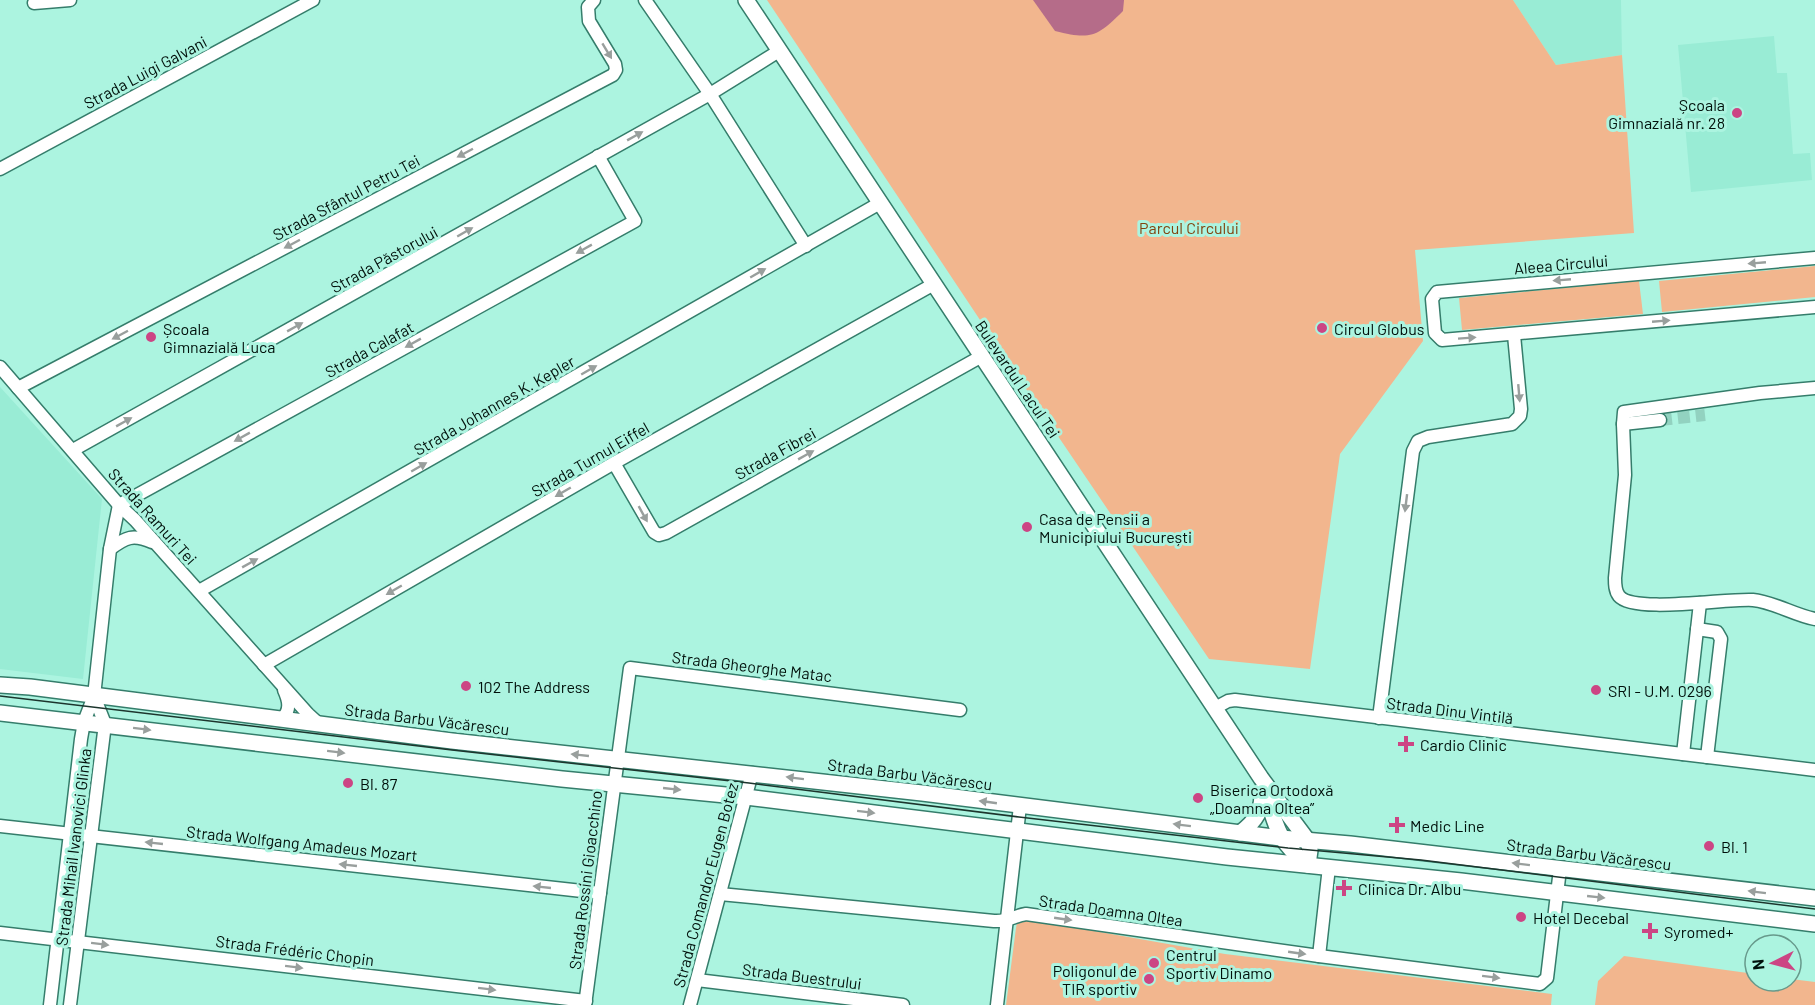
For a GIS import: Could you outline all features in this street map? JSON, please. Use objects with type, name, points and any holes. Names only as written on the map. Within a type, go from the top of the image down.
[{"type":"main road","name":"Bulevardul Lacul Tei","points":[[746,0],[1261,778],[1308,841]]},
{"type":"main road","name":"Strada Barbu Văcărescu","points":[[0,685],[752,773],[1281,838],[1815,898]]},
{"type":"main road","points":[[0,713],[451,766],[746,797],[1227,857],[1815,924]]},
{"type":"main road","name":"Bulevardul Lacul Tei","points":[[1261,778],[1281,838],[1288,848],[1308,865]]},
{"type":"main road","points":[[1240,832],[1256,819],[1259,813],[1263,795],[1261,778]]},
{"type":"main road","points":[[1308,841],[1310,850],[1308,865]]},
{"type":"street","points":[[34,3],[70,0]]},
{"type":"street","name":"Strada Sfântul Petru Tei","points":[[18,388],[613,75],[616,70],[615,64],[587,14],[588,7],[594,0]]},
{"type":"street","points":[[645,0],[710,94],[806,246]]},
{"type":"street","name":"Strada Luigi Galvani","points":[[0,169],[308,1]]},
{"type":"street","name":"Strada Păstorului","points":[[73,450],[710,94],[779,51]]},
{"type":"street","name":"Strada Calafat","points":[[119,505],[635,221],[598,156]]},
{"type":"street","name":"Strada Johannes K. Kepler","points":[[199,591],[880,203]]},
{"type":"street","name":"Aleea Circului","points":[[1815,258],[1437,292],[1433,294],[1432,299],[1434,333],[1442,340],[1815,307]]},
{"type":"street","name":"Strada Turnul Eiffel","points":[[264,665],[614,463],[934,284]]},
{"type":"street","points":[[1379,718],[1413,451],[1418,441],[1428,437],[1506,426],[1518,421],[1521,409],[1514,335]]},
{"type":"street","name":"Strada Fibrei","points":[[614,463],[654,532],[659,535],[666,533],[982,356]]},
{"type":"street","name":"Strada Ramuri Tei","points":[[0,367],[119,505],[319,724]]},
{"type":"street","points":[[1815,388],[1624,411],[1625,475],[1615,578],[1616,590],[1620,597],[1628,601],[1656,604],[1757,601],[1815,619]]},
{"type":"street","points":[[1623,424],[1660,420]]},
{"type":"street","name":"Strada Mihail Ivanovici Glinka","points":[[50,1005],[68,834],[84,722],[94,696],[110,549],[119,505]]},
{"type":"street","points":[[110,549],[123,540],[138,536],[156,543]]},
{"type":"street","points":[[1683,754],[1700,603]]},
{"type":"street","points":[[1698,629],[1717,632],[1721,639],[1707,757]]},
{"type":"street","name":"Strada Gheorghe Matac","points":[[618,759],[630,668],[960,710]]},
{"type":"street","points":[[282,719],[289,708],[283,686]]},
{"type":"street","name":"Strada Mihail Ivanovici Glinka","points":[[70,1005],[105,724],[94,696]]},
{"type":"street","name":"Strada Dinu Vintilă","points":[[1215,708],[1234,700],[1815,770]]},
{"type":"street","name":"Strada Rossini Gioacchino","points":[[586,1003],[618,759]]},
{"type":"street","name":"Strada Comandor Eugen Botez","points":[[690,1005],[752,773]]},
{"type":"street","points":[[997,1005],[1020,806]]},
{"type":"street","name":"Strada Wolfgang Amadeus Mozart","points":[[0,826],[600,893]]},
{"type":"street","points":[[1319,956],[1329,867]]},
{"type":"street","name":"Strada Doamna Oltea","points":[[720,894],[1006,922],[1013,917],[1026,914],[1319,956],[1540,984],[1547,978],[1560,869]]},
{"type":"street","name":"Strada Frédéric Chopin","points":[[0,933],[586,1003]]},
{"type":"street","name":"Strada Buestrului","points":[[697,980],[903,1005]]},
{"type":"shaded area","points":[[1033,0],[1124,0],[1123,11],[1100,31],[1077,35],[1055,31]]},
{"type":"shaded area","points":[[1513,0],[1621,0],[1622,55],[1556,65]]},
{"type":"shaded area","name":"Școala Gimnazială nr. 28","points":[[1774,36],[1777,73],[1787,73],[1793,154],[1810,153],[1812,180],[1691,192],[1678,45]]},
{"type":"shaded area","points":[[0,387],[102,499],[83,679],[0,669]]},
{"type":"green space","name":"Parcul Circului","points":[[767,0],[1513,0],[1556,65],[1622,55],[1634,233],[1415,250],[1423,341],[1340,454],[1310,669],[1209,659]]},
{"type":"green space","points":[[1815,266],[1815,297],[1662,312],[1659,281]]},
{"type":"green space","points":[[1639,281],[1643,314],[1462,330],[1459,298]]},
{"type":"green space","name":"Centrul Sportiv Dinamo","points":[[1026,919],[1225,954],[1552,994],[1551,1005],[1006,1005],[1017,923]]},
{"type":"green space","points":[[1624,956],[1743,972],[1743,993],[1803,993],[1803,980],[1815,982],[1815,1005],[1595,1005],[1598,981]]},
{"type":"tunnel","points":[[1660,420],[1705,415]]},
{"type":"tram line","points":[[0,696],[749,783],[1019,817],[1288,848],[1421,860],[1815,909]]},
{"type":"place","name":"Școala Gimnazială nr. 28","points":[[1737,113]]},
{"type":"place","name":"Circul Globus","points":[[1322,328]]},
{"type":"place","name":"Școala Gimnazială Luca","points":[[151,337]]},
{"type":"place","name":"Casa de Pensii a Municipiului București","points":[[1027,527]]},
{"type":"place","name":"102 The Address","points":[[466,686]]},
{"type":"place","name":"SRI - U.M. 0296","points":[[1596,690]]},
{"type":"place","name":"Cardio Clinic","points":[[1406,744]]},
{"type":"place","name":"Bl. 87","points":[[348,783]]},
{"type":"place","name":"Biserica Ortodoxă „Doamna Oltea”","points":[[1198,798]]},
{"type":"place","name":"Medic Line","points":[[1397,825]]},
{"type":"place","name":"Bl. 1","points":[[1709,846]]},
{"type":"place","name":"Clinica Dr. Albu","points":[[1344,888]]},
{"type":"place","name":"Hotel Decebal","points":[[1521,917]]},
{"type":"place","name":"Syromed+","points":[[1650,931]]},
{"type":"place","name":"Centrul Sportiv Dinamo","points":[[1154,963]]},
{"type":"place","name":"Poligonul de TIR sportiv","points":[[1149,979]]}]
